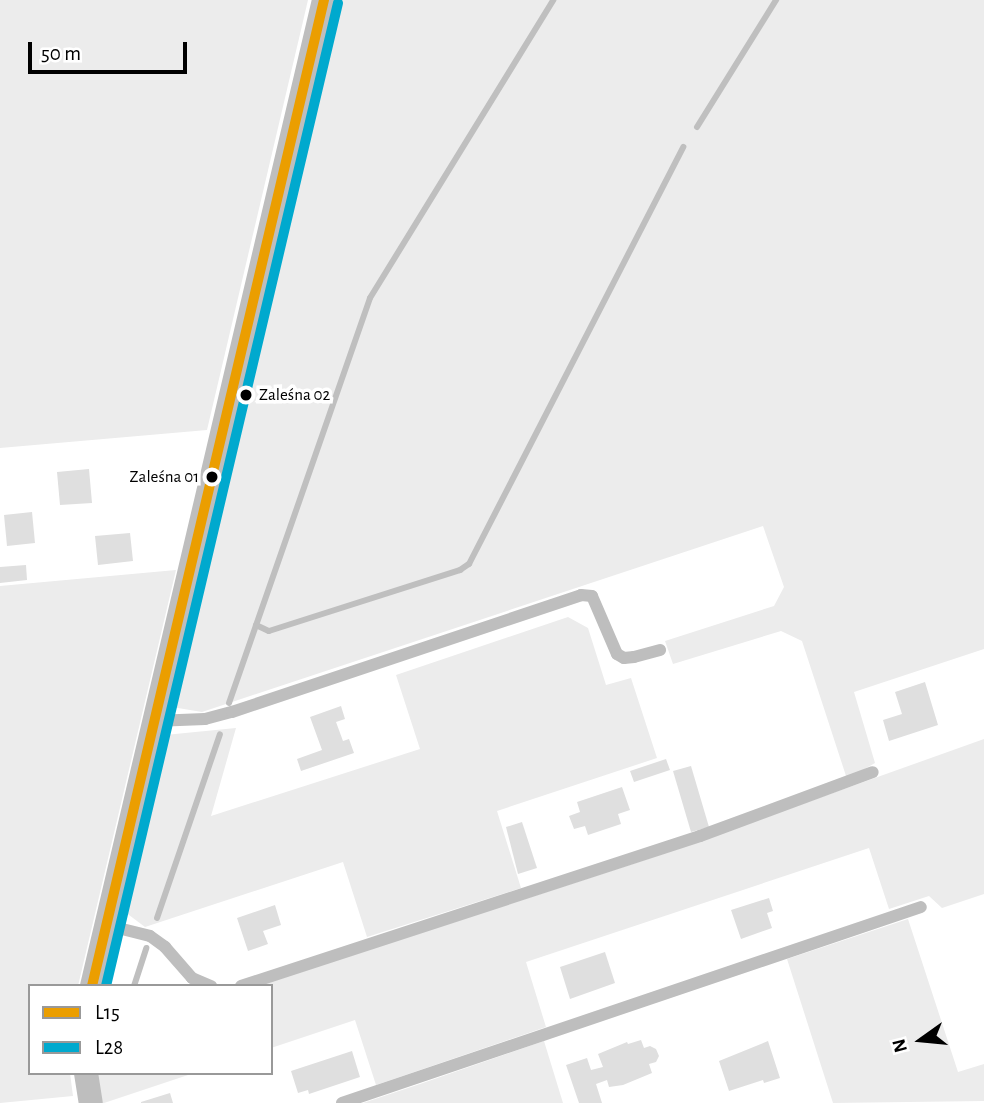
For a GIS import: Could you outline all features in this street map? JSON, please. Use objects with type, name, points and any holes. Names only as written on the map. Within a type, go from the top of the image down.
[{"type":"street","points":[[92,984],[324,0]]},
{"type":"street","points":[[86,1075],[91,1103]]},
{"type":"lane","points":[[154,721],[205,719],[232,712],[582,596],[592,596],[617,654],[624,658],[660,650]]},
{"type":"lane","points":[[248,984],[700,836],[873,772]]},
{"type":"lane","points":[[342,1103],[921,907]]},
{"type":"lane","points":[[106,925],[150,936],[165,947],[192,978],[206,984]]},
{"type":"shaded area","points":[[0,0],[308,0],[207,430],[0,448]]},
{"type":"shaded area","points":[[326,0],[984,0],[984,649],[854,692],[875,763],[847,779],[802,641],[781,631],[673,664],[665,641],[774,606],[784,587],[763,526],[202,712],[172,707]]},
{"type":"shaded area","points":[[176,570],[78,984],[28,984],[28,1075],[70,1075],[73,1096],[0,1103],[0,586]]},
{"type":"shaded area","points":[[568,617],[588,628],[606,685],[631,678],[657,758],[497,811],[521,888],[367,937],[343,862],[145,927],[125,912],[165,735],[236,728],[211,816],[420,749],[396,675]]},
{"type":"shaded area","points":[[984,739],[984,894],[942,908],[929,896],[889,909],[869,848],[526,962],[546,1027],[376,1085],[355,1020],[273,1047],[273,984],[263,984],[648,859]]},
{"type":"shaded area","points":[[908,919],[958,1072],[984,1064],[984,1101],[833,1103],[787,959]]},
{"type":"shaded area","points":[[544,1041],[563,1103],[363,1103],[420,1084]]},
{"type":"shaded area","points":[[96,1075],[188,1075],[104,1103],[101,1103]]},
{"type":"building","points":[[89,469],[92,503],[60,505],[57,472]]},
{"type":"building","points":[[32,512],[35,543],[7,546],[4,515]]},
{"type":"building","points":[[130,533],[133,561],[98,565],[95,536]]},
{"type":"building","points":[[26,565],[27,580],[0,583],[0,567]]},
{"type":"building","points":[[925,682],[938,725],[889,741],[883,720],[902,714],[895,692]]},
{"type":"building","points":[[341,706],[345,719],[336,722],[343,741],[349,739],[354,753],[301,771],[297,759],[322,750],[310,717]]},
{"type":"building","points":[[666,759],[670,770],[634,782],[630,771]]},
{"type":"building","points":[[691,766],[709,827],[691,832],[673,771]]},
{"type":"building","points":[[622,787],[630,810],[618,814],[621,824],[588,835],[585,826],[574,829],[569,816],[580,812],[577,802]]},
{"type":"building","points":[[522,822],[537,868],[518,874],[506,827]]},
{"type":"building","points":[[769,898],[773,911],[767,913],[772,928],[741,939],[731,910]]},
{"type":"building","points":[[275,905],[281,925],[263,931],[268,944],[248,951],[237,918]]},
{"type":"building","points":[[605,952],[615,983],[570,999],[560,967]]},
{"type":"building","points":[[641,1040],[644,1048],[650,1046],[656,1049],[659,1056],[656,1062],[649,1064],[652,1073],[623,1085],[609,1087],[607,1080],[596,1084],[602,1103],[579,1103],[566,1065],[587,1058],[591,1070],[603,1067],[598,1054],[627,1042],[628,1044]]},
{"type":"building","points":[[768,1041],[780,1078],[764,1083],[763,1080],[729,1091],[719,1061]]},
{"type":"building","points":[[352,1051],[360,1077],[309,1094],[308,1090],[298,1093],[291,1071]]},
{"type":"building","points":[[170,1093],[173,1103],[141,1103],[141,1102]]},
{"type":"waterway","points":[[229,703],[370,298],[553,0]]},
{"type":"waterway","points":[[697,127],[776,0]]},
{"type":"waterway","points":[[256,625],[269,631],[460,570],[469,564],[683,147]]},
{"type":"waterway","points":[[157,918],[220,734]]},
{"type":"waterway","points":[[135,984],[146,948]]},
{"type":"transit line","name":"L15","points":[[92,984],[324,0]]},
{"type":"transit line","name":"L28","points":[[106,984],[338,3]]},
{"type":"place","name":"Zaleśna 02","points":[[246,395]]},
{"type":"place","name":"Zaleśna 01","points":[[212,477]]}]
